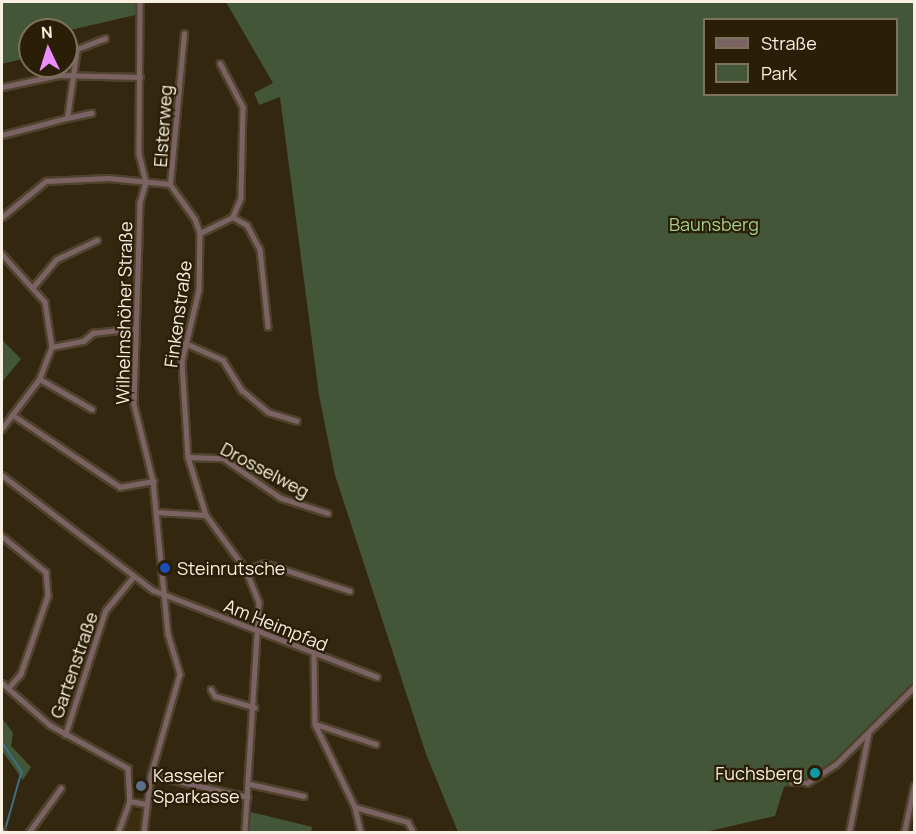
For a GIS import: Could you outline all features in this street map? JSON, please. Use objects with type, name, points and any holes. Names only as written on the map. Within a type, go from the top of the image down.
[{"type":"street","name":"Wilhelmshöher Straße","points":[[140,2],[139,154],[146,182],[140,205],[135,328],[135,404],[153,481],[168,634],[180,674],[151,775],[145,804],[144,832]]},
{"type":"street","name":"Elsterweg","points":[[170,184],[184,34]]},
{"type":"street","points":[[78,49],[105,38]]},
{"type":"street","points":[[200,232],[233,217],[240,198],[243,107],[220,63]]},
{"type":"street","points":[[78,77],[140,77]]},
{"type":"street","points":[[2,87],[66,78]]},
{"type":"street","points":[[67,118],[73,78]]},
{"type":"street","points":[[2,135],[91,113]]},
{"type":"street","points":[[2,217],[4,207],[46,181],[170,184]]},
{"type":"street","name":"Finkenstraße","points":[[170,184],[183,196],[200,232],[199,290],[185,343],[188,457],[206,515],[246,570],[259,602],[261,635],[245,832]]},
{"type":"street","points":[[233,217],[247,225],[260,249],[268,327]]},
{"type":"street","points":[[34,286],[57,259],[98,240]]},
{"type":"street","points":[[2,254],[34,286],[45,302],[52,347],[40,379],[2,429]]},
{"type":"street","points":[[52,347],[83,342],[93,333],[135,328]]},
{"type":"street","points":[[185,343],[223,360],[242,390],[268,412],[297,421]]},
{"type":"street","points":[[40,379],[92,409]]},
{"type":"street","points":[[13,415],[120,487],[153,481]]},
{"type":"street","name":"Drosselweg","points":[[188,457],[223,458],[281,498],[328,513]]},
{"type":"street","points":[[2,475],[133,576],[165,594]]},
{"type":"street","points":[[157,512],[206,515]]},
{"type":"street","points":[[2,536],[46,572],[48,596],[21,674],[9,688]]},
{"type":"street","points":[[246,570],[264,563],[350,591]]},
{"type":"street","name":"Gartenstraße","points":[[65,735],[105,610],[133,576]]},
{"type":"street","name":"Am Heimpfad","points":[[165,594],[314,656],[377,677]]},
{"type":"street","points":[[314,656],[315,724],[355,807],[361,832]]},
{"type":"street","points":[[2,683],[65,735],[130,773],[129,801],[119,832]]},
{"type":"street","points":[[791,783],[822,775],[868,735],[915,687]]},
{"type":"street","points":[[211,689],[215,696],[254,707]]},
{"type":"street","points":[[315,724],[376,744]]},
{"type":"street","points":[[849,832],[868,735]]},
{"type":"street","points":[[151,775],[248,797]]},
{"type":"street","points":[[250,784],[304,796]]},
{"type":"street","points":[[904,832],[915,786]]},
{"type":"street","points":[[29,832],[61,788]]},
{"type":"street","points":[[129,801],[145,804]]},
{"type":"street","points":[[355,807],[408,822],[413,832]]},
{"type":"shaded area","points":[[147,810],[147,832],[121,832],[131,811]]},
{"type":"green space","points":[[2,2],[143,2],[144,13],[78,28],[78,18],[18,18],[18,60],[2,64]]},
{"type":"green space","name":"Baunsberg","points":[[226,2],[914,2],[914,686],[858,746],[822,774],[784,787],[775,816],[705,832],[458,832],[426,754],[335,475],[319,395],[280,97],[259,105],[254,93],[273,83]]},
{"type":"green space","points":[[2,340],[21,359],[2,382]]},
{"type":"green space","points":[[2,718],[13,733],[11,746],[31,767],[23,780],[2,751]]},
{"type":"green space","points":[[247,811],[312,827],[311,832],[245,832]]},
{"type":"waterway","points":[[2,742],[22,772],[5,832]]},
{"type":"place","name":"Steinrutsche","points":[[165,568]]},
{"type":"place","name":"Fuchsberg","points":[[815,773]]},
{"type":"place","name":"Kasseler Sparkasse","points":[[141,786]]}]
